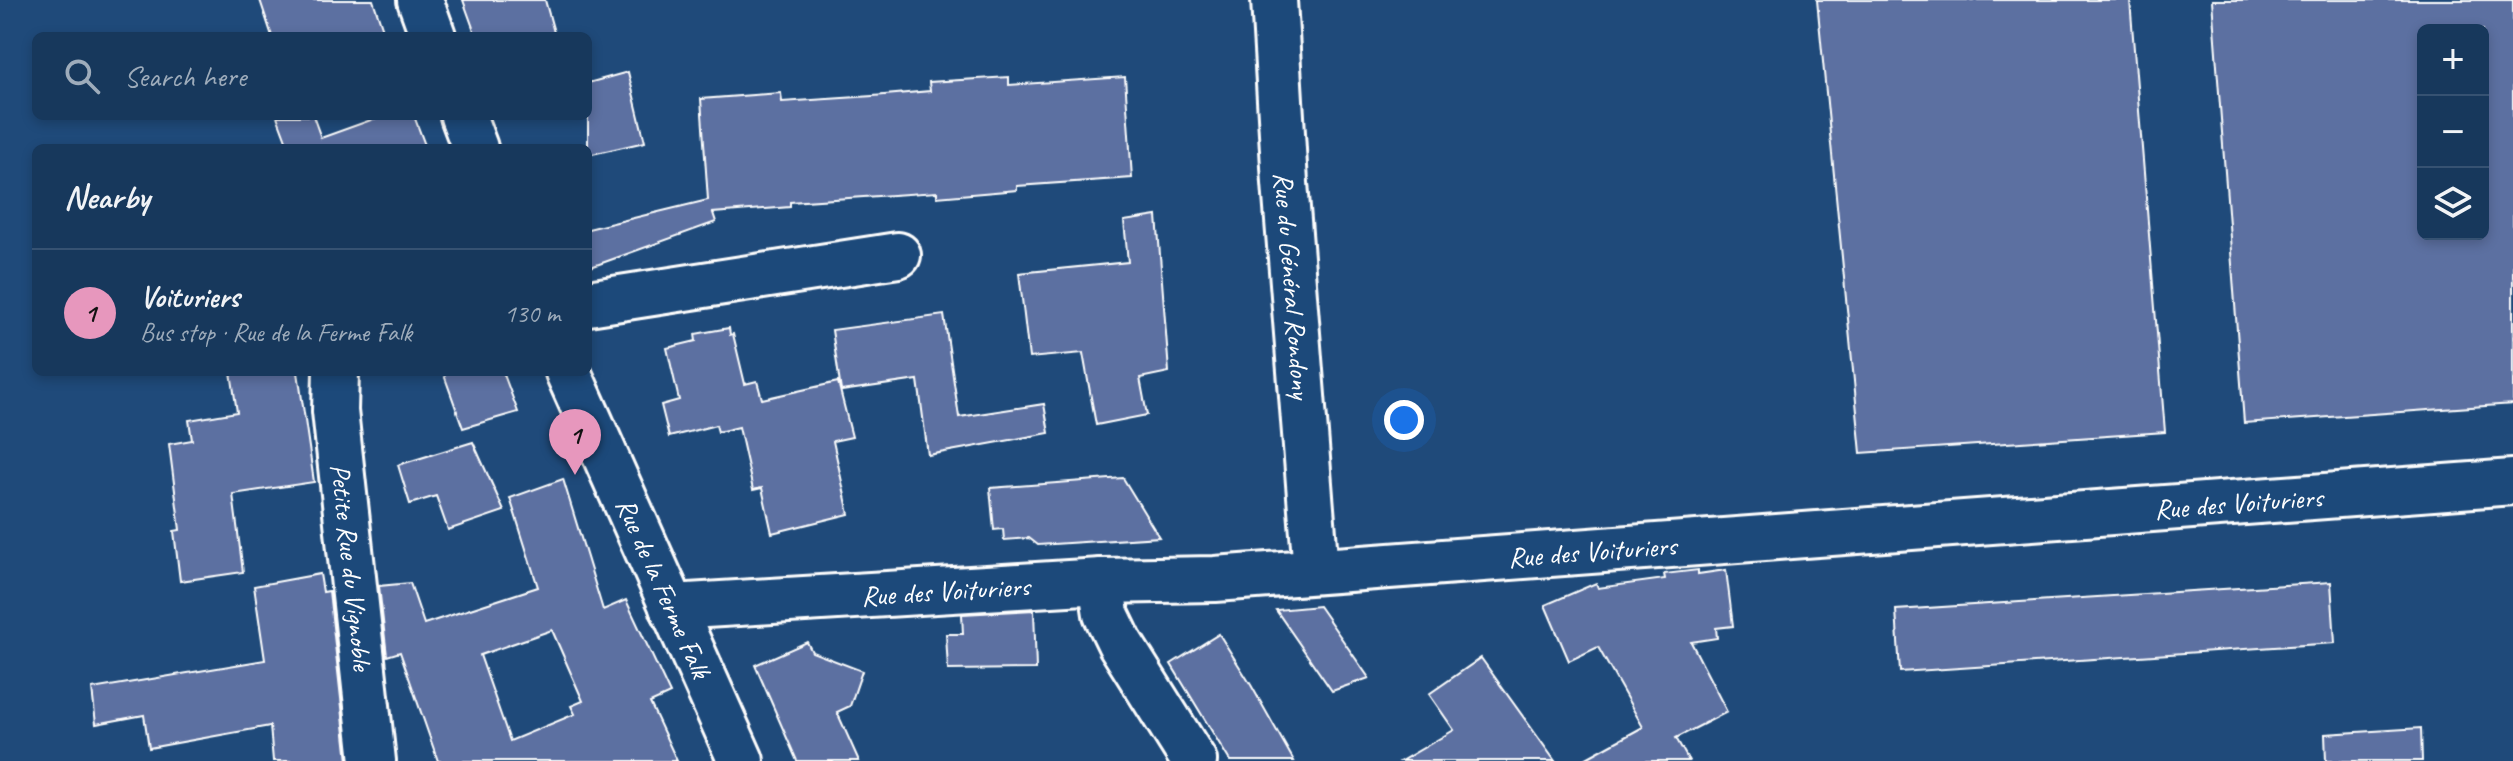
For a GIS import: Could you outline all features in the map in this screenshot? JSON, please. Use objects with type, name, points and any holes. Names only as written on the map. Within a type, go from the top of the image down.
[{"type":"street","points":[[420,0],[432,32]]},
{"type":"street","name":"Rue du Général Rondony","points":[[1274,0],[1285,183],[1316,571]]},
{"type":"street","points":[[464,120],[474,144]]},
{"type":"street","points":[[592,302],[898,255]]},
{"type":"street","name":"Petite Rue du Vignoble","points":[[336,376],[335,411],[373,761]]},
{"type":"street","name":"Rue de la Ferme Falk","points":[[570,376],[741,761]]},
{"type":"street","name":"Rue des Voituriers","points":[[672,607],[1101,581],[1215,579],[2513,482]]},
{"type":"street","points":[[1101,581],[1106,614],[1120,643],[1194,761]]},
{"type":"building","points":[[260,0],[373,0],[384,32],[271,32]]},
{"type":"building","points":[[463,0],[545,0],[554,32],[475,32]]},
{"type":"building","points":[[1817,0],[2130,0],[2165,432],[1861,453]]},
{"type":"building","points":[[2212,0],[2513,0],[2513,404],[2244,423]]},
{"type":"building","points":[[628,72],[645,142],[592,154],[592,144],[588,144],[588,120],[592,120],[592,82]]},
{"type":"building","points":[[1009,77],[1009,85],[1125,77],[1132,178],[1017,186],[1017,190],[937,197],[937,192],[790,202],[790,207],[713,213],[716,222],[592,267],[592,228],[708,200],[701,99],[781,93],[782,102],[873,96],[930,91],[929,82]]},
{"type":"building","points":[[278,120],[314,120],[321,138],[371,120],[416,120],[424,144],[288,144]]},
{"type":"building","points":[[1157,216],[1169,372],[1140,378],[1147,415],[1096,425],[1083,353],[1029,358],[1019,273],[1128,262],[1124,221]]},
{"type":"building","points":[[944,315],[959,417],[1044,404],[1049,433],[928,455],[918,380],[841,391],[832,330]]},
{"type":"building","points":[[729,328],[745,384],[757,381],[762,399],[838,382],[852,437],[833,441],[849,514],[772,533],[762,488],[753,490],[739,427],[718,432],[716,425],[669,437],[661,405],[679,400],[667,348],[696,341],[695,334]]},
{"type":"building","points":[[232,376],[299,376],[314,482],[233,494],[243,572],[180,581],[174,531],[180,530],[169,444],[192,440],[189,420],[237,412]]},
{"type":"building","points":[[444,376],[504,376],[518,412],[463,428]]},
{"type":"building","points":[[473,442],[504,511],[448,530],[436,496],[410,504],[398,465]]},
{"type":"building","points":[[1123,478],[1159,537],[1038,545],[1029,538],[1004,540],[1003,529],[994,530],[990,488]]},
{"type":"building","points":[[563,479],[603,610],[626,600],[670,694],[650,703],[677,761],[438,761],[400,652],[387,656],[379,586],[410,583],[424,624],[538,587],[510,498]],"holes":[[[552,630],[583,701],[571,706],[575,714],[510,741],[480,655]]]},
{"type":"building","points":[[1698,570],[1698,574],[1726,570],[1733,626],[1716,628],[1717,638],[1691,642],[1727,712],[1676,738],[1689,761],[1581,761],[1643,727],[1598,647],[1569,661],[1545,605],[1596,583],[1598,588],[1665,579],[1664,574]]},
{"type":"building","points":[[320,574],[323,592],[329,591],[348,761],[273,761],[270,726],[149,748],[144,715],[96,724],[92,689],[265,660],[254,586]]},
{"type":"building","points":[[2331,582],[2335,643],[1900,672],[1896,610]]},
{"type":"building","points":[[1319,606],[1369,678],[1332,691],[1276,610]]},
{"type":"building","points":[[1034,610],[1036,669],[948,670],[946,634],[963,634],[962,614]]},
{"type":"building","points":[[1219,634],[1294,761],[1230,761],[1171,664]]},
{"type":"building","points":[[807,642],[812,652],[862,671],[850,706],[837,712],[859,761],[797,761],[755,665]]},
{"type":"building","points":[[1481,658],[1555,761],[1401,761],[1454,730],[1429,694]]},
{"type":"building","points":[[2421,728],[2422,761],[2326,761],[2325,734]]},
{"type":"place","name":"Voituriers","points":[[575,475]]}]
